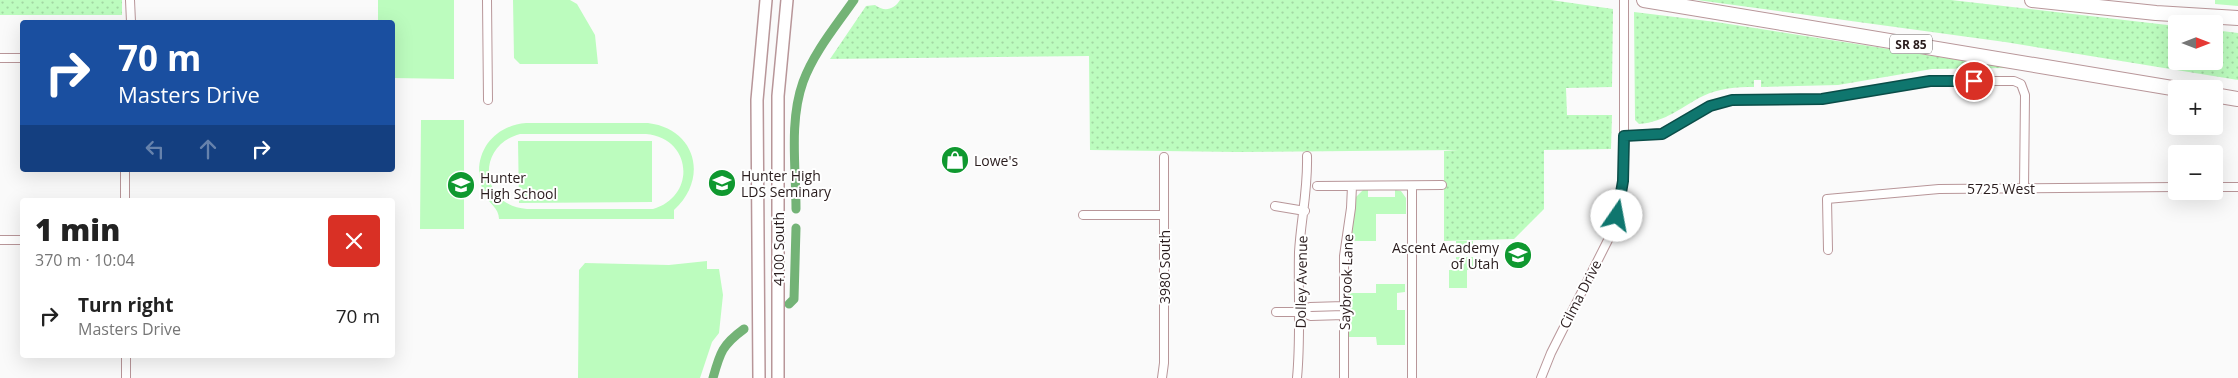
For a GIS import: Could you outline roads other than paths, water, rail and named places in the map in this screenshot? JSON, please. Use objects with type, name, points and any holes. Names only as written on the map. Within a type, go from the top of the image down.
[{"type":"highway","name":"SR 85","points":[[1644,0],[2168,87]]},
{"type":"highway","points":[[2032,0],[2147,12],[2238,18]]},
{"type":"highway","points":[[2223,96],[2238,99]]},
{"type":"main road","name":"4100 South","points":[[759,378],[757,100],[766,0]]},
{"type":"main road","name":"4100 South","points":[[778,378],[777,125],[778,84],[787,0]]},
{"type":"street","points":[[130,0],[131,20]]},
{"type":"street","points":[[487,0],[488,100]]},
{"type":"street","name":"Cilma Drive","points":[[1541,378],[1551,353],[1617,216],[1623,181],[1624,0]]},
{"type":"street","points":[[0,58],[20,58]]},
{"type":"street","points":[[1624,136],[1662,134],[1710,106],[1732,100],[1822,99],[1930,81],[2010,81],[2021,84],[2024,95],[2024,188]]},
{"type":"street","name":"Dolley Avenue","points":[[1297,378],[1300,248],[1308,190],[1307,156]]},
{"type":"street","name":"3980 South","points":[[1162,378],[1164,362],[1164,157]]},
{"type":"street","points":[[125,172],[125,198]]},
{"type":"street","points":[[1317,186],[1442,186]]},
{"type":"street","name":"Saybrook Lane","points":[[1344,378],[1344,245],[1352,208],[1352,186]]},
{"type":"street","points":[[1412,186],[1412,378]]},
{"type":"street","name":"5725 West","points":[[1828,250],[1827,199],[1930,189],[2168,187]]},
{"type":"street","points":[[2223,187],[2238,187]]},
{"type":"street","points":[[1275,206],[1304,211]]},
{"type":"street","points":[[1083,215],[1164,215]]},
{"type":"street","points":[[0,240],[20,240]]},
{"type":"street","points":[[1276,312],[1300,312],[1310,307],[1344,311]]},
{"type":"street","points":[[126,358],[126,378]]},
{"type":"waterway","points":[[796,209],[795,129],[796,113],[803,82],[813,60],[854,0]]},
{"type":"waterway","points":[[789,304],[794,299],[796,228]]},
{"type":"waterway","points":[[713,378],[726,345],[744,329]]},
{"type":"place","name":"Lowe's","points":[[955,160]]},
{"type":"place","name":"Hunter High LDS Seminary","points":[[722,183]]},
{"type":"place","name":"Hunter High School","points":[[461,185]]},
{"type":"place","name":"Ascent Academy of Utah","points":[[1518,255]]}]
